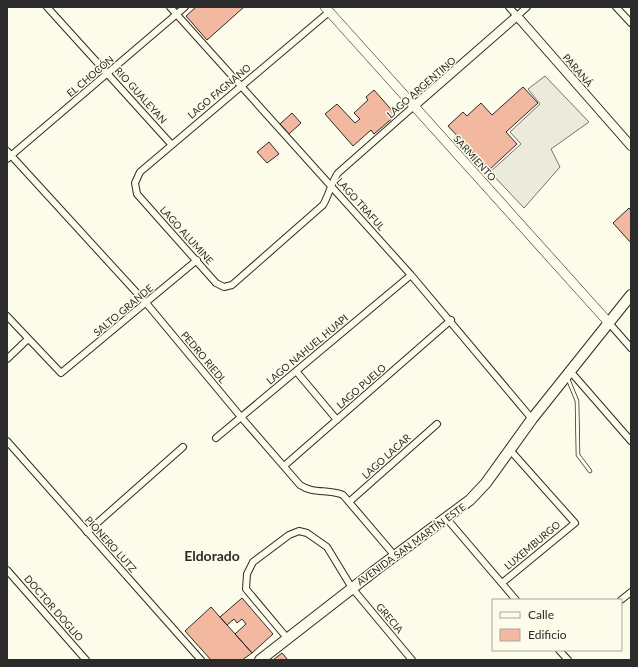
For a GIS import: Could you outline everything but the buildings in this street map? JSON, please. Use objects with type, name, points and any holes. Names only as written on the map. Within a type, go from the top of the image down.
[{"type":"main road","name":"SARMIENTO","points":[[327,9],[609,323]]},
{"type":"main road","name":"AVENIDA SAN MARTÍN ESTE","points":[[260,660],[352,588],[470,500],[486,484],[532,419],[631,295]]},
{"type":"street","name":"RIO GUALEYAN","points":[[47,7],[171,144]]},
{"type":"street","name":"LAGO TRAFUL","points":[[170,7],[451,320],[532,419]]},
{"type":"street","name":"EL CHOCÓN","points":[[8,155],[108,74],[185,7]]},
{"type":"street","name":"PARANÁ","points":[[509,7],[631,146]]},
{"type":"street","name":"LAGO ARGENTINO","points":[[330,185],[338,173],[528,7]]},
{"type":"street","points":[[616,7],[631,24]]},
{"type":"street","name":"LAGO FAGNANO","points":[[137,194],[135,183],[140,172],[327,9]]},
{"type":"street","name":"PEDRO RIEDL","points":[[8,155],[146,304],[300,485],[306,489],[334,491],[343,495],[395,556]]},
{"type":"street","name":"LAGO ALUMINE","points":[[137,194],[216,283],[224,287],[232,285],[323,205],[327,199],[330,185]]},
{"type":"street","name":"SALTO GRANDE","points":[[28,339],[61,373],[146,304],[197,260]]},
{"type":"street","name":"LAGO NAHUEL HUAPI","points":[[216,438],[411,275]]},
{"type":"street","points":[[7,316],[28,339],[7,358]]},
{"type":"street","name":"LAGO PUELO","points":[[284,466],[451,320]]},
{"type":"street","points":[[609,323],[631,348]]},
{"type":"street","points":[[296,371],[337,420]]},
{"type":"street","points":[[568,373],[631,442]]},
{"type":"street","name":"LAGO LACAR","points":[[349,502],[437,424]]},
{"type":"street","name":"PIONERO LUTZ","points":[[7,441],[201,660]]},
{"type":"street","points":[[88,532],[183,447]]},
{"type":"street","name":"LUXEMBURGO","points":[[502,583],[575,522],[510,450]]},
{"type":"street","points":[[446,519],[515,599]]},
{"type":"street","points":[[287,638],[246,588],[247,574],[253,562],[289,534],[299,531],[307,532],[327,547],[352,588]]},
{"type":"street","name":"DOCTOR DOGLIO","points":[[7,570],[86,660]]},
{"type":"street","name":"GRECIA","points":[[352,588],[412,660]]},
{"type":"street","points":[[622,599],[631,592]]},
{"type":"street","points":[[561,651],[568,660]]},
{"type":"lane","points":[[568,373],[577,401],[578,455],[590,471]]},
{"type":"shaded area","points":[[545,76],[589,122],[551,149],[560,167],[524,208],[490,172],[521,144],[510,132],[540,104],[528,89]]},
{"type":"district","name":"Eldorado","points":[[212,555]]}]
